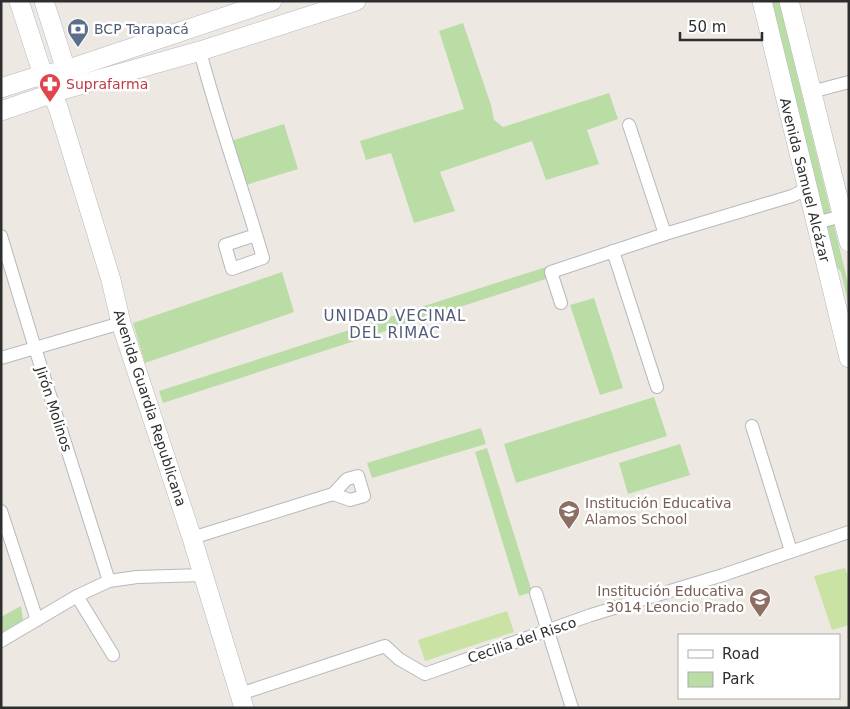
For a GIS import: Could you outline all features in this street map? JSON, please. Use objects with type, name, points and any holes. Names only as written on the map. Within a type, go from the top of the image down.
[{"type":"main road","points":[[19,1],[43,75],[58,96]]},
{"type":"main road","points":[[44,1],[66,70],[58,96]]},
{"type":"main road","points":[[1,111],[58,96],[356,1]]},
{"type":"main road","name":"Avenida Samuel Alcázar","points":[[762,1],[847,347]]},
{"type":"main road","name":"Avenida Samuel Alcázar","points":[[789,1],[811,92],[846,215],[849,242]]},
{"type":"main road","points":[[1,88],[66,70],[263,3]]},
{"type":"main road","name":"Avenida Guardia Republicana","points":[[58,96],[121,323],[192,538],[242,704]]},
{"type":"street","points":[[200,51],[256,234]]},
{"type":"street","points":[[811,92],[849,82]]},
{"type":"street","points":[[629,125],[665,234]]},
{"type":"street","points":[[561,303],[551,272],[665,234],[792,196],[807,189]]},
{"type":"street","points":[[816,223],[846,215]]},
{"type":"street","name":"Jirón Molinos","points":[[1,236],[109,581]]},
{"type":"street","points":[[613,251],[657,387]]},
{"type":"street","points":[[1,358],[121,323]]},
{"type":"street","points":[[752,426],[792,551]]},
{"type":"street","points":[[192,538],[333,494]]},
{"type":"street","points":[[1,511],[36,620]]},
{"type":"street","name":"Cecilia del Risco","points":[[242,704],[385,646],[400,659],[425,674],[601,612],[723,575],[849,532]]},
{"type":"street","points":[[1,641],[77,596],[109,581],[137,577],[203,574]]},
{"type":"street","points":[[536,594],[572,708]]},
{"type":"street","points":[[77,596],[113,655]]},
{"type":"green space","points":[[769,1],[779,1],[849,287],[849,307],[841,272],[833,262]]},
{"type":"green space","points":[[463,23],[491,105],[494,120],[503,127],[609,93],[618,119],[587,130],[599,164],[546,180],[532,141],[440,172],[455,211],[414,223],[391,153],[366,160],[360,141],[464,109],[439,31]]},
{"type":"green space","points":[[284,124],[298,169],[246,185],[231,141]]},
{"type":"green space","points":[[546,267],[549,278],[163,403],[159,391]]},
{"type":"green space","points":[[282,272],[294,312],[145,363],[133,323]]},
{"type":"green space","points":[[594,298],[623,388],[600,395],[570,305]]},
{"type":"green space","points":[[654,397],[667,436],[516,483],[504,444]]},
{"type":"green space","points":[[481,428],[486,444],[372,478],[367,463]]},
{"type":"green space","points":[[680,444],[690,475],[628,494],[619,463]]},
{"type":"green space","points":[[487,448],[532,592],[519,596],[475,452]]},
{"type":"green space","points":[[845,568],[849,579],[849,625],[832,630],[814,576]]},
{"type":"green space","points":[[21,606],[23,620],[1,633],[1,617]]},
{"type":"green space","points":[[507,611],[514,632],[425,661],[418,640]]},
{"type":"place","name":"BCP Tarapacá","points":[[78,48]]},
{"type":"place","name":"Suprafarma","points":[[50,103]]},
{"type":"place","name":"Institución Educativa Alamos School","points":[[569,530]]},
{"type":"place","name":"Institución Educativa 3014 Leoncio Prado","points":[[760,618]]},
{"type":"district","name":"UNIDAD VECINAL DEL RIMAC","points":[[395,324]]}]
